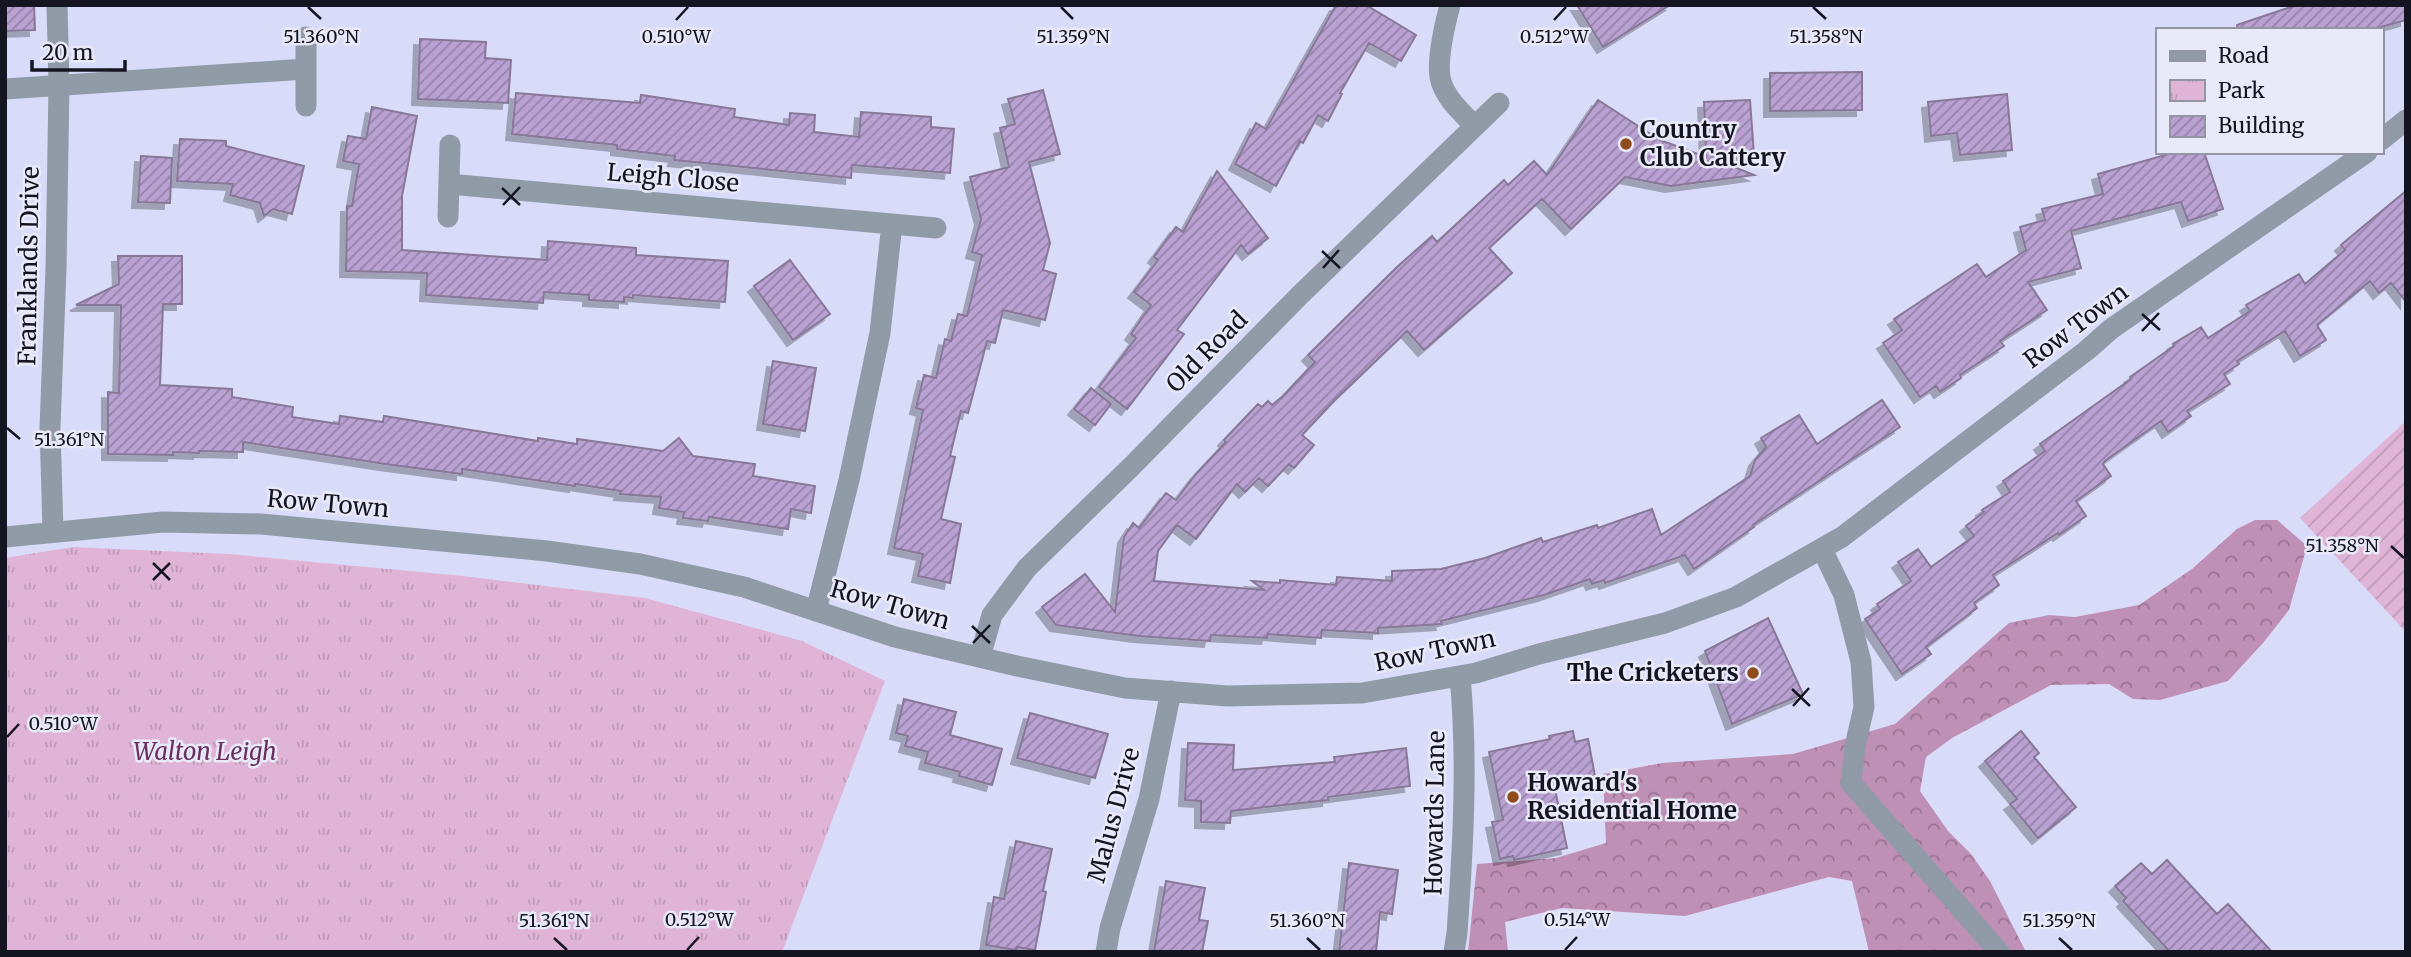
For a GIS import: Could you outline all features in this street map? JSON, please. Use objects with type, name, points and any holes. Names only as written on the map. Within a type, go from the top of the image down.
[{"type":"street","name":"Franklands Drive","points":[[53,532],[50,427],[56,269],[59,86],[57,5]]},
{"type":"street","points":[[1450,5],[1443,34],[1440,77],[1451,100],[1475,127]]},
{"type":"street","points":[[306,37],[306,106]]},
{"type":"street","points":[[5,89],[306,69]]},
{"type":"street","name":"Old Road","points":[[980,657],[992,615],[1027,568],[1131,467],[1300,295],[1499,103]]},
{"type":"street","points":[[2383,139],[2406,120]]},
{"type":"street","points":[[448,217],[450,145]]},
{"type":"street","name":"Row Town","points":[[5,537],[163,522],[261,524],[547,551],[640,564],[744,587],[895,636],[1125,688],[1228,696],[1362,693],[1476,673],[1539,653],[1665,623],[1736,597],[1842,537],[1931,471],[2111,329],[2364,154]]},
{"type":"street","name":"Leigh Close","points":[[449,184],[936,228]]},
{"type":"street","points":[[816,611],[849,480],[880,333],[892,224]]},
{"type":"street","points":[[1822,549],[1843,595],[1861,662],[1864,708],[1855,746],[1852,783],[1999,952]]},
{"type":"street","name":"Howards Lane","points":[[1454,952],[1465,815],[1460,676]]},
{"type":"street","name":"Malus Drive","points":[[1106,952],[1113,916],[1149,799],[1171,691]]},
{"type":"green space","points":[[2406,421],[2406,632],[2300,518]]},
{"type":"green space","points":[[2255,520],[2277,520],[2307,546],[2289,610],[2228,681],[2160,700],[2133,699],[2109,684],[2051,685],[1952,738],[1926,757],[1920,791],[1948,831],[1971,854],[1990,881],[2026,952],[1869,952],[1852,881],[1829,877],[1685,916],[1562,908],[1505,922],[1508,952],[1468,952],[1477,864],[1556,858],[1606,843],[1603,774],[1662,763],[1793,754],[1895,724],[2009,623],[2049,615],[2075,617],[2139,605],[2192,569],[2237,529]]},
{"type":"green space","name":"Walton Leigh","points":[[73,547],[228,554],[463,576],[645,598],[802,641],[885,681],[782,952],[5,952],[5,558]]},
{"type":"building","points":[[5,5],[34,5],[35,30],[5,31]]},
{"type":"building","points":[[1336,5],[1366,5],[1416,35],[1401,61],[1369,43],[1340,93],[1342,94],[1328,121],[1318,115],[1303,143],[1300,141],[1276,186],[1235,164],[1256,123],[1266,129]]},
{"type":"building","points":[[1577,5],[1670,5],[1603,47]]},
{"type":"building","points":[[2297,5],[2406,5],[2406,20],[2377,28],[2238,28],[2237,25]]},
{"type":"building","points":[[420,39],[486,42],[485,58],[511,60],[508,103],[418,99]]},
{"type":"building","points":[[1862,72],[1862,110],[1770,111],[1770,73]]},
{"type":"building","points":[[1043,90],[1060,154],[1029,162],[1050,243],[1043,270],[1056,274],[1045,320],[1003,310],[995,343],[987,341],[968,413],[961,411],[950,456],[955,457],[941,519],[961,524],[950,583],[918,576],[923,554],[894,548],[923,410],[916,408],[924,375],[936,378],[945,339],[951,341],[958,314],[967,316],[982,255],[972,252],[981,219],[970,177],[1009,167],[1000,128],[1015,124],[1008,99]]},
{"type":"building","points":[[516,93],[640,103],[641,95],[735,109],[734,117],[789,125],[790,113],[815,115],[814,132],[859,137],[861,112],[931,117],[931,127],[954,129],[950,173],[852,165],[851,178],[674,160],[675,156],[617,149],[617,145],[512,134]]},
{"type":"building","points":[[2007,94],[2012,150],[1960,155],[1957,133],[1931,136],[1928,102]]},
{"type":"building","points":[[1598,100],[1660,140],[1706,157],[1704,102],[1750,100],[1754,155],[1732,156],[1734,167],[1754,175],[1671,186],[1625,177],[1571,229],[1542,199],[1489,248],[1512,273],[1424,350],[1407,331],[1302,435],[1314,445],[1294,468],[1289,464],[1268,486],[1259,478],[1245,492],[1237,484],[1196,539],[1177,525],[1158,551],[1154,581],[1264,590],[1252,581],[1280,583],[1280,580],[1336,585],[1337,577],[1392,581],[1392,571],[1441,569],[1485,558],[1541,538],[1543,542],[1597,525],[1598,528],[1652,509],[1661,535],[1750,476],[1755,460],[1766,447],[1761,438],[1799,415],[1817,444],[1882,400],[1900,427],[1753,525],[1754,527],[1694,569],[1685,555],[1605,583],[1604,580],[1592,584],[1590,579],[1544,595],[1441,621],[1442,624],[1378,628],[1378,633],[1322,630],[1321,638],[1268,634],[1267,638],[1211,635],[1210,641],[1139,636],[1056,625],[1042,607],[1085,574],[1115,612],[1124,537],[1133,523],[1139,528],[1166,493],[1176,500],[1226,442],[1224,440],[1258,404],[1262,407],[1268,401],[1272,405],[1283,396],[1315,362],[1308,355],[1432,236],[1437,242],[1504,180],[1508,185],[1534,161],[1547,175]]},
{"type":"building","points":[[372,107],[417,116],[402,196],[402,250],[547,260],[548,241],[636,248],[636,255],[728,261],[725,302],[633,295],[633,298],[624,297],[624,302],[589,300],[589,295],[544,292],[543,303],[426,295],[427,273],[346,271],[347,206],[352,206],[359,164],[343,161],[348,136],[366,139]]},
{"type":"building","points":[[180,139],[226,141],[226,146],[304,166],[292,214],[273,209],[264,216],[260,203],[230,195],[233,184],[177,181]]},
{"type":"building","points":[[2169,154],[2205,154],[2223,209],[2188,221],[2181,202],[2071,231],[2081,268],[2028,282],[2047,310],[2000,341],[2004,346],[1960,375],[1961,378],[1940,392],[1936,386],[1920,397],[1883,343],[1902,330],[1894,319],[1977,264],[1986,277],[2026,250],[2020,227],[2045,220],[2042,209],[2103,194],[2098,174]]},
{"type":"building","points":[[141,156],[172,158],[170,203],[138,202]]},
{"type":"building","points":[[1217,171],[1268,238],[1248,254],[1241,245],[1177,330],[1184,334],[1127,409],[1099,387],[1136,338],[1131,334],[1151,305],[1134,292],[1158,260],[1154,257],[1176,227],[1183,232]]},
{"type":"building","points":[[2406,191],[2406,302],[2391,283],[2379,293],[2370,281],[2317,325],[2326,340],[2315,347],[2300,356],[2285,331],[2237,361],[2239,364],[2224,374],[2230,384],[2187,411],[2191,416],[2168,432],[2161,421],[2105,461],[2103,464],[2111,476],[2076,501],[2086,516],[1993,575],[1999,585],[1974,603],[1977,608],[1926,647],[1931,654],[1902,674],[1865,619],[1880,609],[1877,604],[1911,581],[1898,562],[1918,549],[1931,567],[1974,536],[1966,526],[1984,512],[1982,510],[2010,492],[2003,481],[2045,451],[2040,444],[2131,379],[2130,377],[2174,346],[2173,344],[2201,327],[2208,338],[2250,311],[2246,305],[2299,274],[2305,284],[2345,250],[2341,245]]},
{"type":"building","points":[[118,256],[182,256],[182,304],[163,304],[160,385],[232,389],[232,397],[293,407],[292,417],[339,424],[340,416],[383,422],[384,416],[538,441],[538,438],[577,444],[577,439],[663,451],[679,438],[693,456],[755,464],[753,476],[815,486],[811,513],[791,509],[788,529],[709,517],[708,521],[683,518],[684,512],[659,508],[661,497],[620,494],[621,491],[462,469],[462,474],[385,464],[243,442],[243,452],[108,454],[108,392],[119,393],[121,305],[76,305],[119,284]]},
{"type":"building","points":[[790,260],[830,314],[793,340],[754,286]]},
{"type":"building","points":[[773,361],[816,368],[805,431],[763,424]]},
{"type":"building","points":[[1091,388],[1111,404],[1095,425],[1074,409]]},
{"type":"building","name":"The Cricketers","points":[[1768,618],[1803,694],[1732,724],[1705,651]]},
{"type":"building","points":[[904,699],[956,712],[950,735],[1002,749],[992,785],[959,776],[960,772],[925,763],[928,752],[905,746],[908,736],[896,733]]},
{"type":"building","points":[[1030,713],[1108,734],[1095,778],[1017,758]]},
{"type":"building","name":"Howard's Residential Home","points":[[1573,731],[1575,742],[1588,739],[1595,776],[1554,784],[1567,848],[1514,860],[1513,856],[1500,859],[1492,822],[1503,820],[1489,752],[1550,739],[1549,736]]},
{"type":"building","points":[[2021,731],[2039,753],[2034,757],[2076,807],[2038,838],[2010,804],[2017,799],[1985,761]]},
{"type":"building","points":[[1188,743],[1234,745],[1233,770],[1335,762],[1334,757],[1406,748],[1410,786],[1328,797],[1328,800],[1231,811],[1230,823],[1201,822],[1201,801],[1185,800]]},
{"type":"building","points":[[1016,841],[1052,849],[1035,950],[986,945],[994,897],[1004,899]]},
{"type":"building","points":[[2167,860],[2217,914],[2228,904],[2272,952],[2170,952],[2123,901],[2126,898],[2115,886],[2141,863],[2152,874]]},
{"type":"building","points":[[1349,863],[1398,870],[1392,914],[1380,912],[1376,952],[1339,952]]},
{"type":"building","points":[[1166,881],[1205,888],[1199,920],[1208,921],[1202,952],[1154,952]]},
{"type":"place","name":"Country Club Cattery","points":[[1626,144]]},
{"type":"place","name":"The Cricketers","points":[[1753,673]]},
{"type":"place","name":"Howard's Residential Home","points":[[1513,797]]}]
